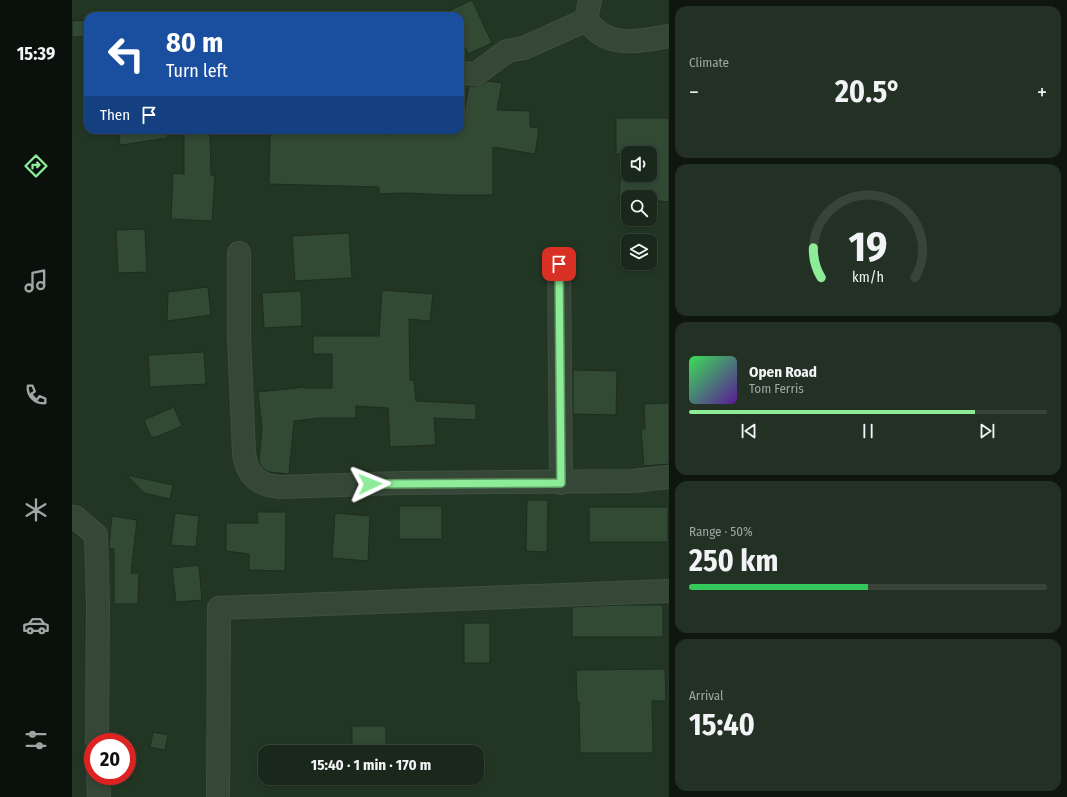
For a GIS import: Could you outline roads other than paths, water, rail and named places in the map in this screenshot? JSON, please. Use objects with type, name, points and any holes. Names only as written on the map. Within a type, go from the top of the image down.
[{"type":"street","points":[[464,73],[476,74],[506,51],[524,48],[588,10],[598,32],[618,41],[669,36]]},
{"type":"street","points":[[239,253],[239,337],[244,454],[246,466],[256,480],[271,486],[280,487],[401,482],[561,483],[633,481],[669,477]]},
{"type":"street","points":[[559,264],[561,483]]},
{"type":"street","points":[[72,517],[75,517],[96,535],[98,605],[97,733]]},
{"type":"street","points":[[218,797],[219,608],[669,591]]},
{"type":"street","points":[[98,785],[99,797]]}]
